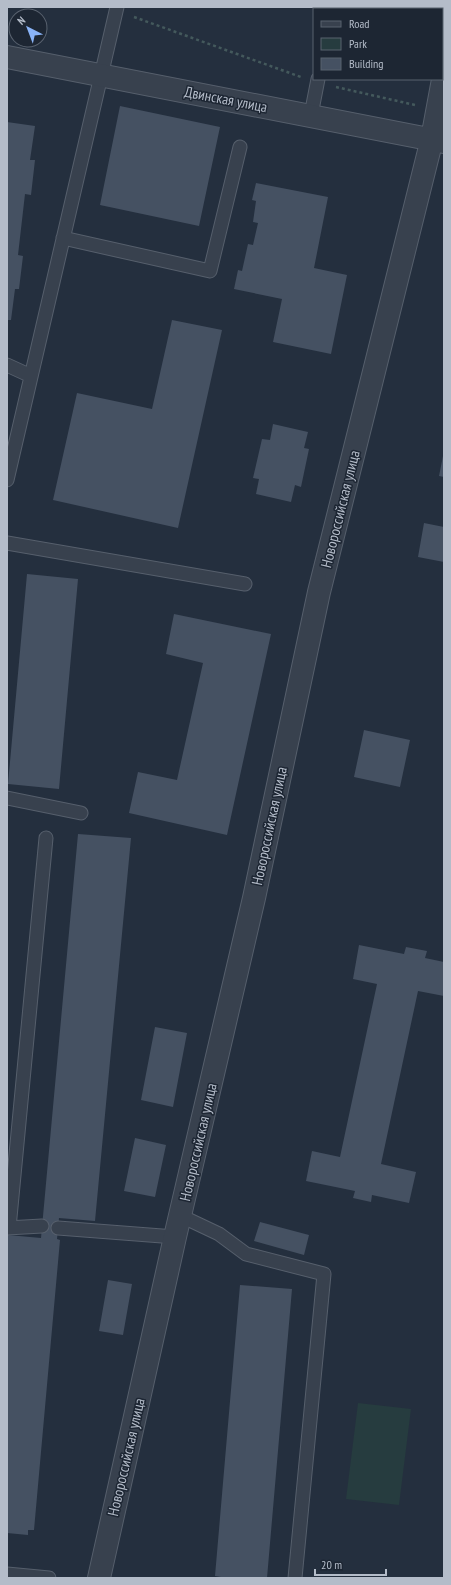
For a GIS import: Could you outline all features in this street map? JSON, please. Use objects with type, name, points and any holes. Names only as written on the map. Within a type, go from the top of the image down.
[{"type":"street","name":"Двинская улица","points":[[7,57],[438,140]]},
{"type":"street","name":"Новороссийская улица","points":[[98,1578],[252,906],[319,592],[438,140],[437,110],[443,80]]},
{"type":"lane","points":[[7,480],[116,9]]},
{"type":"lane","points":[[311,115],[318,81]]},
{"type":"lane","points":[[63,238],[210,271],[240,147]]},
{"type":"lane","points":[[7,365],[31,376]]},
{"type":"lane","points":[[7,543],[245,584]]},
{"type":"lane","points":[[7,798],[81,813]]},
{"type":"lane","points":[[42,1226],[8,1228],[46,838]]},
{"type":"lane","points":[[58,1228],[178,1226],[219,1234],[246,1254],[324,1274],[295,1578]]},
{"type":"lane","points":[[7,1574],[48,1578]]},
{"type":"path","points":[[116,9],[313,79]]},
{"type":"path","points":[[318,81],[437,110]]},
{"type":"green space","points":[[358,1403],[411,1409],[399,1505],[346,1499]]},
{"type":"building","points":[[352,7],[395,7],[394,8]]},
{"type":"building","points":[[120,106],[220,127],[199,226],[100,205]]},
{"type":"building","points":[[7,122],[35,126],[30,160],[35,160],[31,195],[25,194],[18,255],[23,256],[19,289],[15,289],[11,320],[7,320]]},
{"type":"building","points":[[256,183],[328,197],[314,268],[347,275],[331,354],[273,342],[282,299],[234,289],[238,270],[242,271],[248,244],[253,245],[258,223],[253,222],[256,201],[252,200]]},
{"type":"building","points":[[172,320],[222,330],[178,528],[53,500],[77,393],[152,409]]},
{"type":"building","points":[[273,424],[308,432],[304,448],[309,449],[301,487],[295,485],[291,502],[256,494],[259,479],[253,478],[262,439],[270,440]]},
{"type":"building","points":[[444,456],[444,477],[439,476]]},
{"type":"building","points":[[424,523],[444,527],[444,562],[418,557]]},
{"type":"building","points":[[27,574],[78,579],[59,789],[8,784]]},
{"type":"building","points":[[174,614],[271,634],[227,835],[129,813],[138,772],[177,780],[203,663],[166,654]]},
{"type":"building","points":[[364,730],[410,740],[400,787],[354,777]]},
{"type":"building","points":[[78,834],[131,838],[95,1221],[59,1218],[57,1239],[60,1240],[34,1530],[28,1530],[28,1535],[7,1533],[8,1235],[41,1238]]},
{"type":"building","points":[[359,945],[404,954],[406,947],[427,951],[425,958],[444,962],[444,996],[418,991],[381,1164],[416,1172],[409,1203],[372,1195],[371,1202],[353,1198],[355,1191],[306,1181],[312,1151],[340,1157],[377,984],[353,979]]},
{"type":"building","points":[[155,1027],[187,1033],[173,1107],[141,1100]]},
{"type":"building","points":[[135,1138],[166,1145],[155,1197],[124,1191]]},
{"type":"building","points":[[260,1222],[309,1235],[304,1255],[254,1241]]},
{"type":"building","points":[[108,1280],[132,1284],[123,1335],[99,1331]]},
{"type":"building","points":[[240,1285],[292,1289],[267,1578],[220,1578],[221,1577],[215,1576]]}]
